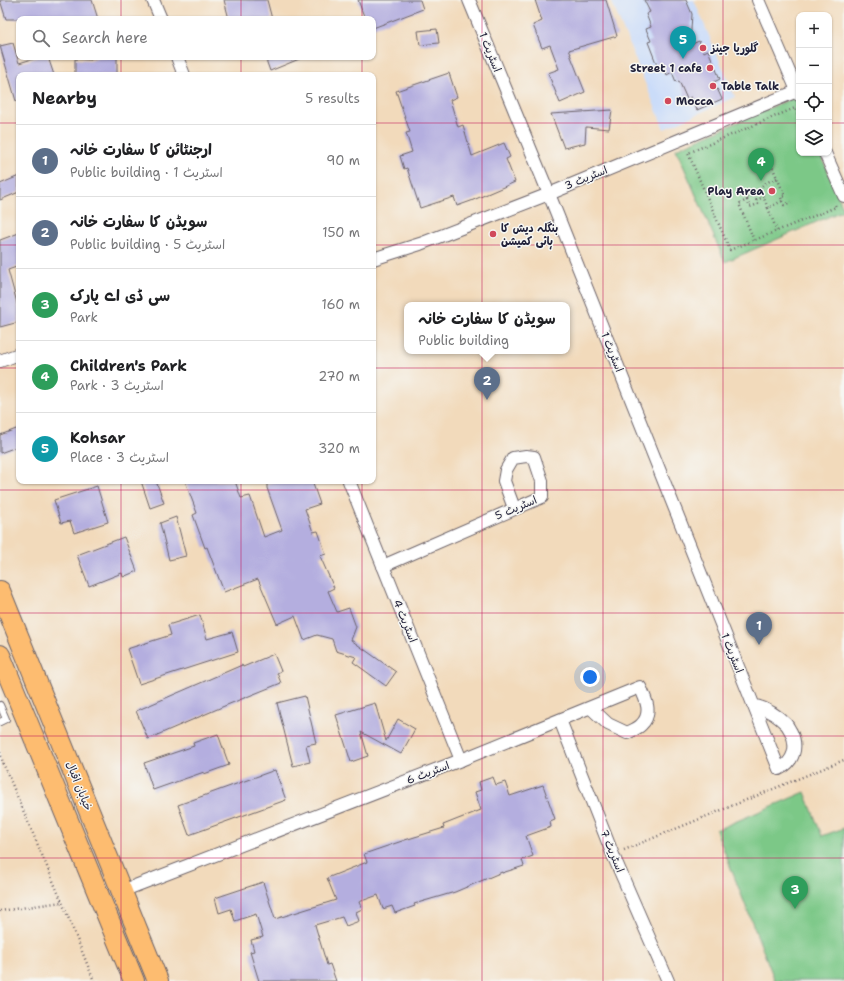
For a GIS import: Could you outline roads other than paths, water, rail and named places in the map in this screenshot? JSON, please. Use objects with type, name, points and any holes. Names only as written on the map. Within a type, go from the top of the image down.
[{"type":"main road","name":"خیابان اقبال","points":[[0,591],[158,981]]},
{"type":"main road","points":[[4,666],[24,650]]},
{"type":"main road","name":"خیابان اقبال","points":[[4,666],[134,981]]},
{"type":"street","points":[[153,0],[160,16]]},
{"type":"street","name":"اسٹریٹ 1","points":[[468,0],[549,194],[753,705],[779,769],[786,765],[793,755],[794,738],[788,725],[778,716],[753,705]]},
{"type":"street","points":[[758,0],[796,88]]},
{"type":"street","points":[[178,60],[183,72]]},
{"type":"street","name":"اسٹریٹ 3","points":[[376,258],[420,244],[549,194],[796,94]]},
{"type":"street","points":[[826,156],[838,198]]},
{"type":"street","points":[[0,361],[16,355]]},
{"type":"street","name":"اسٹریٹ 5","points":[[383,566],[542,497],[542,481],[534,457],[526,456],[513,458],[506,470],[504,481],[514,508]]},
{"type":"street","name":"اسٹریٹ 4","points":[[351,484],[461,760]]},
{"type":"street","name":"اسٹریٹ 6","points":[[122,891],[461,760],[640,687],[646,699],[648,714],[641,725],[627,734],[608,724],[593,710]]},
{"type":"street","name":"اسٹریٹ 7","points":[[560,720],[613,855],[668,981]]},
{"type":"lane","points":[[0,705],[6,719],[0,722]]},
{"type":"place","name":"گلوریا جینز","points":[[703,48]]},
{"type":"place","name":"Kohsar","points":[[683,59]]},
{"type":"place","name":"Street 1 cafe","points":[[710,68]]},
{"type":"place","name":"Table Talk","points":[[713,86]]},
{"type":"place","name":"Mocca","points":[[668,101]]},
{"type":"place","name":"Children's Park","points":[[761,181]]},
{"type":"place","name":"Play Area","points":[[772,191]]},
{"type":"place","name":"بنگلہ دیش کا ہائی کمیشن","points":[[493,234]]},
{"type":"place","name":"سویڈن کا سفارت خانہ","points":[[487,400]]},
{"type":"place","name":"ارجنٹائن کا سفارت خانہ","points":[[759,645]]},
{"type":"place","name":"سی ڈی اے پارک","points":[[795,909]]}]
